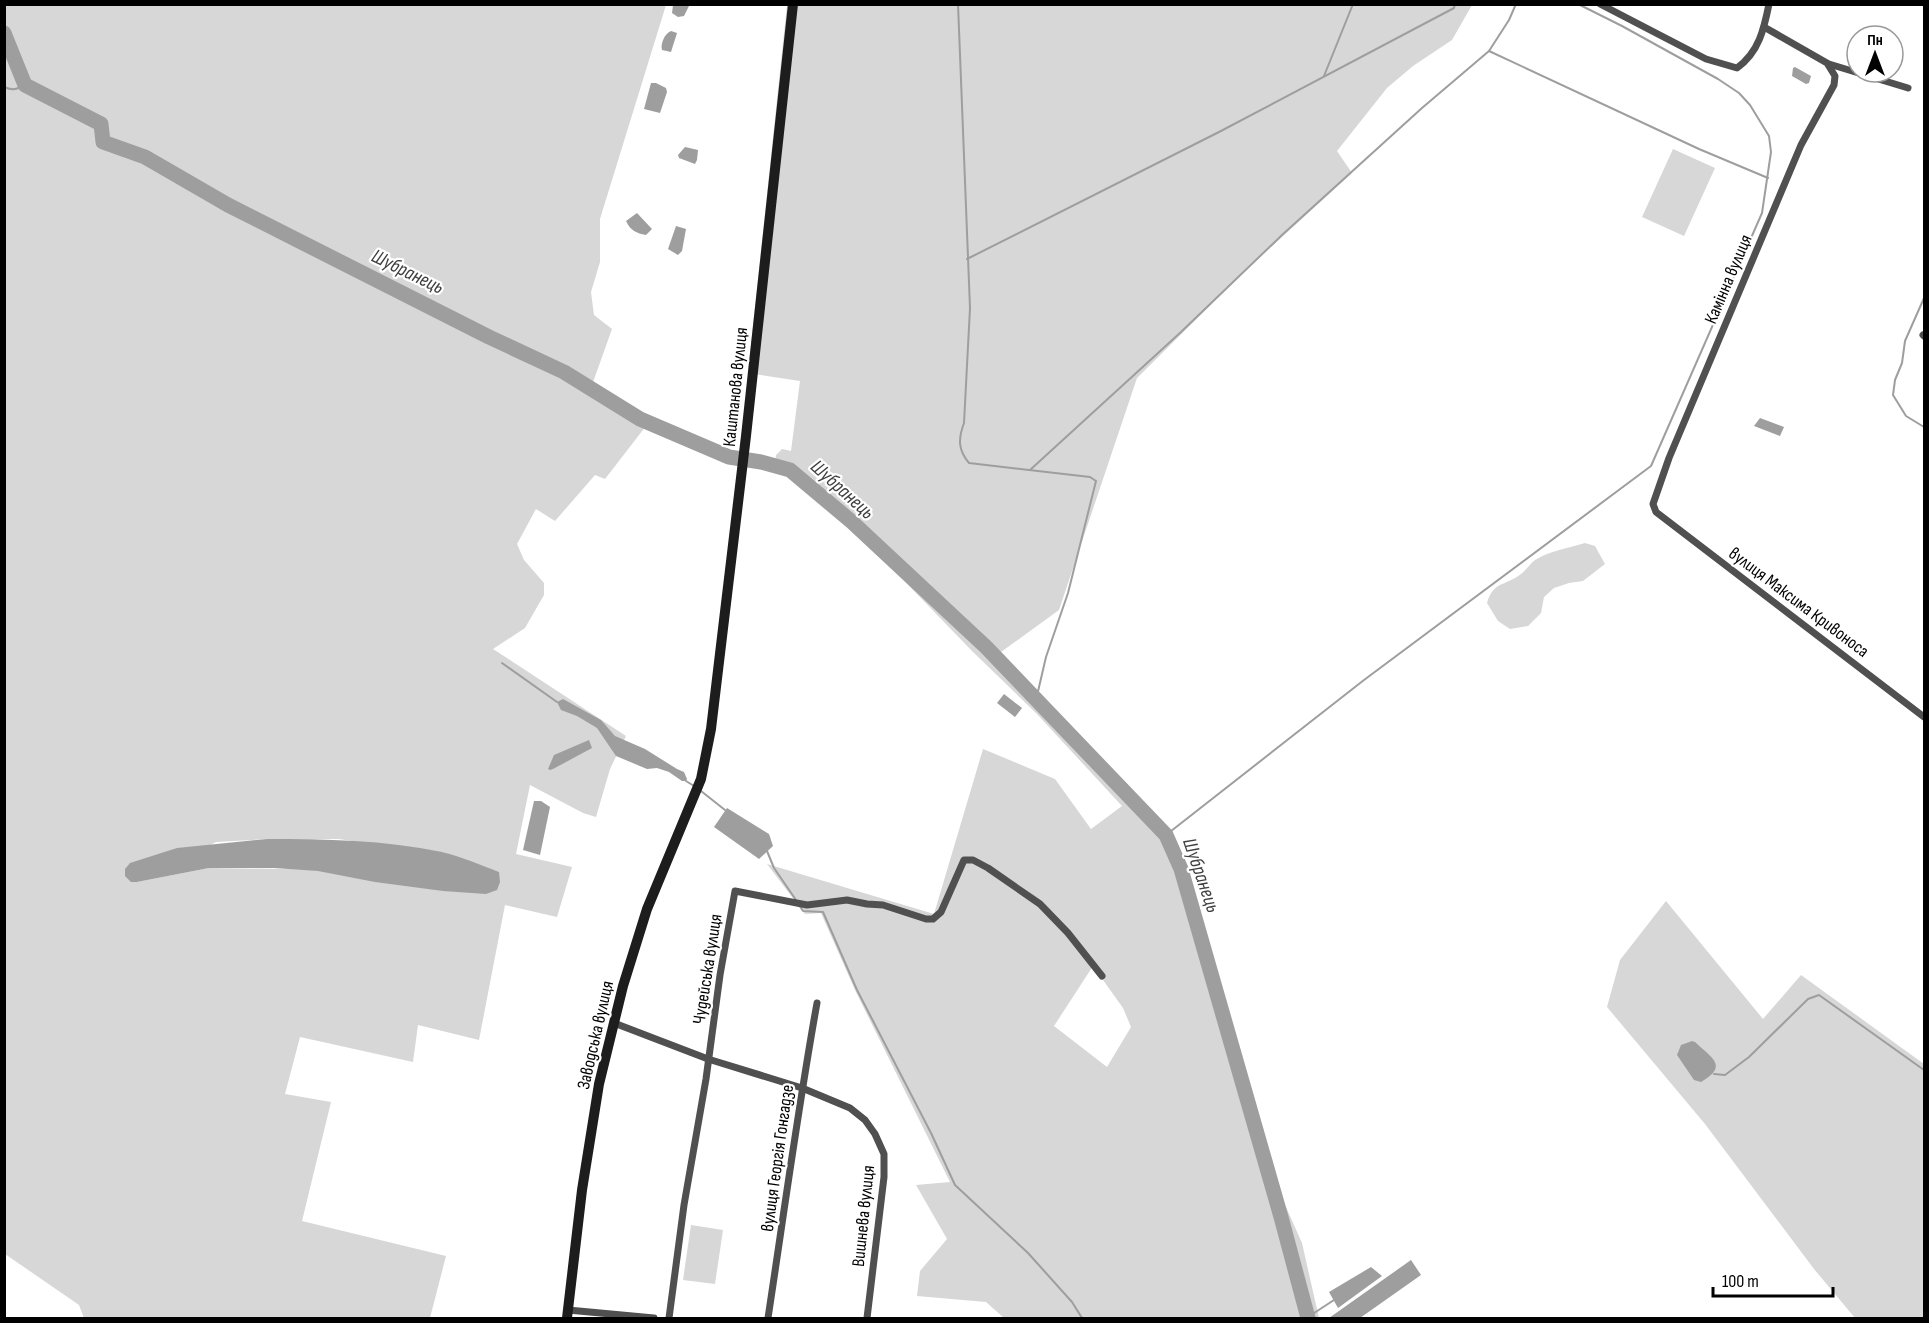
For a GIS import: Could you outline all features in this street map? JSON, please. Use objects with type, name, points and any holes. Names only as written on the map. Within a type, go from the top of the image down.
[{"type":"main road","name":"Каштанова вулиця","points":[[702,775],[711,729],[744,453],[793,4]]},
{"type":"main road","name":"Заводська вулиця","points":[[567,1314],[582,1190],[599,1084],[614,1023],[647,909],[702,775]]},
{"type":"street","points":[[1600,4],[1706,59],[1737,68],[1754,52],[1764,27],[1769,4]]},
{"type":"street","points":[[1764,27],[1827,63],[1908,88]]},
{"type":"street","name":"Камінна вулиця","points":[[1656,512],[1653,504],[1674,447],[1801,145],[1834,85],[1835,75],[1827,63]]},
{"type":"street","name":"вулиця Максима Кривоноса","points":[[1656,512],[1924,717]]},
{"type":"street","name":"Чудейська вулиця","points":[[669,1318],[684,1205],[703,1102],[735,891],[807,904],[847,900],[884,905],[926,919],[933,919],[941,912],[964,860],[973,860],[988,867],[1041,904],[1102,975]]},
{"type":"street","name":"вулиця Георгія Гонгадзе","points":[[768,1318],[817,1003]]},
{"type":"street","name":"Вишнева вулиця","points":[[614,1023],[708,1059],[802,1088],[850,1108],[865,1120],[875,1134],[884,1154],[884,1177],[867,1318]]},
{"type":"street","points":[[567,1314],[654,1318]]},
{"type":"shaded area","points":[[4,5],[666,5],[600,219],[600,262],[591,292],[594,315],[612,329],[592,385],[630,407],[646,426],[605,479],[595,475],[555,521],[536,509],[517,544],[524,560],[544,583],[544,595],[525,628],[493,649],[626,736],[610,769],[596,817],[583,813],[530,785],[516,854],[572,867],[557,917],[505,905],[479,1040],[418,1025],[413,1062],[300,1037],[285,1094],[331,1102],[302,1221],[446,1256],[430,1318],[84,1318],[79,1305],[5,1254]],"holes":[[[338,839],[445,853],[499,872],[209,868],[137,882],[216,842]]]},
{"type":"shaded area","points":[[673,5],[689,6],[684,16],[678,17],[672,13]]},
{"type":"shaded area","points":[[787,5],[1472,5],[1452,40],[1413,66],[1387,88],[1337,151],[1352,173],[1248,268],[1137,378],[1059,610],[1001,652],[1168,828],[1185,870],[1262,1153],[1302,1243],[1319,1318],[1004,1318],[986,1302],[917,1296],[920,1271],[947,1239],[916,1185],[950,1182],[855,990],[821,913],[805,914],[767,864],[934,914],[983,749],[1055,779],[1091,829],[1122,806],[1036,713],[886,562],[787,475],[774,470],[776,455],[782,449],[791,451],[800,381],[748,373]],"holes":[[[1093,966],[1123,1008],[1131,1027],[1107,1067],[1054,1026]]]},
{"type":"shaded area","points":[[671,31],[677,33],[671,52],[662,50],[664,39]]},
{"type":"shaded area","points":[[1795,67],[1811,76],[1809,83],[1806,84],[1792,76]]},
{"type":"shaded area","points":[[651,83],[666,88],[667,92],[660,113],[644,109]]},
{"type":"shaded area","points":[[685,147],[698,150],[695,164],[679,158],[678,155]]},
{"type":"shaded area","points":[[1673,149],[1715,168],[1684,236],[1642,217]]},
{"type":"shaded area","points":[[637,213],[652,229],[646,235],[634,231],[626,221]]},
{"type":"shaded area","points":[[676,226],[686,229],[682,251],[678,255],[668,249]]},
{"type":"shaded area","points":[[1760,418],[1784,427],[1780,436],[1754,426]]},
{"type":"shaded area","points":[[1585,543],[1595,546],[1605,564],[1583,581],[1554,588],[1544,597],[1541,613],[1528,626],[1510,629],[1498,621],[1487,603],[1496,587],[1521,574],[1541,557]]},
{"type":"shaded area","points":[[1004,694],[1022,708],[1015,717],[997,703]]},
{"type":"shaded area","points":[[563,699],[601,720],[615,736],[645,749],[684,772],[686,781],[682,781],[669,772],[657,768],[647,769],[616,756],[597,728],[561,710],[557,702]]},
{"type":"shaded area","points":[[589,740],[592,748],[553,769],[548,769],[554,755]]},
{"type":"shaded area","points":[[534,801],[541,801],[550,807],[540,855],[523,850]]},
{"type":"shaded area","points":[[727,808],[769,834],[773,846],[759,859],[714,827]]},
{"type":"shaded area","points":[[267,839],[377,843],[442,852],[499,872],[500,882],[497,890],[486,894],[375,882],[318,871],[274,868],[209,868],[137,882],[131,882],[125,876],[125,869],[130,863],[177,848]]},
{"type":"shaded area","points":[[1666,901],[1763,1019],[1801,975],[1924,1064],[1924,1318],[1855,1318],[1814,1269],[1705,1124],[1607,1007],[1620,960]]},
{"type":"shaded area","points":[[1692,1041],[1715,1062],[1714,1071],[1701,1082],[1694,1080],[1677,1055],[1681,1045]]},
{"type":"shaded area","points":[[691,1225],[723,1230],[715,1284],[683,1280]]},
{"type":"shaded area","points":[[1411,1260],[1421,1275],[1360,1318],[1329,1318]]},
{"type":"shaded area","points":[[1371,1267],[1382,1276],[1338,1308],[1329,1292]]},
{"type":"waterway","points":[[958,4],[970,308],[961,449],[969,463],[1090,477],[1096,481],[1068,593],[1046,657],[1036,700]]},
{"type":"waterway","points":[[1324,76],[1353,4]]},
{"type":"waterway","points":[[967,259],[1219,132],[1454,8],[1455,4]]},
{"type":"waterway","points":[[1030,470],[1181,332],[1282,235],[1422,108],[1489,51],[1509,20],[1516,4]]},
{"type":"waterway","points":[[1166,835],[1364,680],[1651,466],[1762,213],[1771,152],[1769,136],[1750,105],[1739,93],[1718,79],[1578,4]]},
{"type":"waterway","name":"Шубранець","points":[[4,33],[25,85],[101,124],[103,142],[145,157],[228,205],[489,337],[564,372],[640,419],[729,457],[790,470],[852,522],[986,647],[1166,835],[1181,869],[1308,1318]]},
{"type":"waterway","points":[[1489,51],[1699,149],[1768,178]]},
{"type":"waterway","points":[[4,87],[15,89],[25,85]]},
{"type":"waterway","points":[[1924,298],[1905,341],[1902,363],[1895,380],[1893,395],[1906,416],[1924,427]]},
{"type":"waterway","points":[[502,663],[557,702]]},
{"type":"waterway","points":[[686,781],[694,786]]},
{"type":"waterway","points":[[701,791],[725,810]]},
{"type":"waterway","points":[[767,851],[774,868],[796,900]]},
{"type":"waterway","points":[[799,905],[803,911],[823,912],[857,990],[931,1133],[955,1185],[1028,1253],[1072,1302],[1082,1318]]},
{"type":"waterway","points":[[1714,1074],[1725,1075],[1749,1057],[1808,999],[1819,995],[1924,1070]]},
{"type":"waterway","points":[[1308,1317],[1334,1300]]}]
